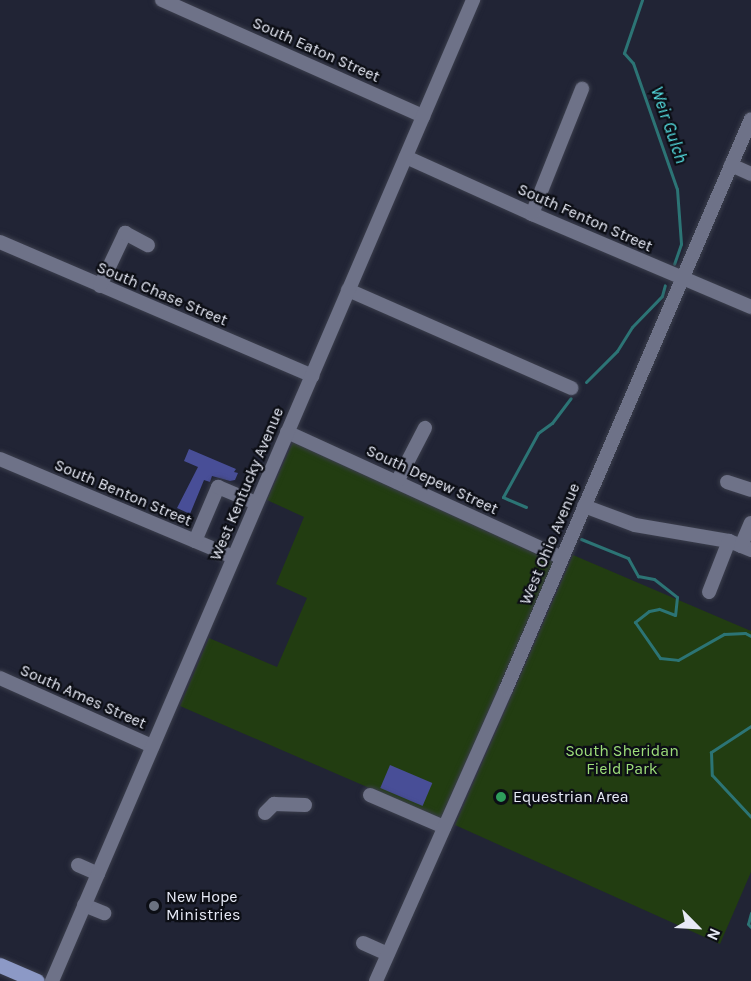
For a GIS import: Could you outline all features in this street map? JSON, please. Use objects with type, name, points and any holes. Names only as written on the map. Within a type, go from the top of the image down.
[{"type":"main road","points":[[0,965],[37,981]]},
{"type":"street","name":"South Eaton Street","points":[[162,0],[423,116]]},
{"type":"street","name":"West Kentucky Avenue","points":[[52,981],[473,0]]},
{"type":"street","points":[[532,214],[582,89]]},
{"type":"street","name":"West Ohio Avenue","points":[[376,981],[585,506],[751,119]]},
{"type":"street","name":"South Fenton Street","points":[[406,157],[532,214],[751,307]]},
{"type":"street","points":[[731,165],[751,174]]},
{"type":"street","points":[[100,286],[125,233],[148,245]]},
{"type":"street","name":"South Chase Street","points":[[0,242],[312,376]]},
{"type":"street","points":[[348,290],[571,388]]},
{"type":"street","points":[[397,482],[425,428]]},
{"type":"street","name":"South Depew Street","points":[[287,432],[562,558]]},
{"type":"street","name":"South Benton Street","points":[[0,459],[233,557]]},
{"type":"street","points":[[727,482],[751,490]]},
{"type":"street","points":[[195,541],[218,487],[256,503]]},
{"type":"street","points":[[585,506],[635,525],[740,545]]},
{"type":"street","points":[[709,592],[740,545],[751,523]]},
{"type":"street","name":"South Ames Street","points":[[0,678],[153,746]]},
{"type":"street","points":[[370,795],[444,827]]},
{"type":"street","points":[[265,813],[274,804],[305,805]]},
{"type":"street","points":[[78,865],[98,874]]},
{"type":"street","points":[[84,905],[104,914]]},
{"type":"street","points":[[363,944],[388,954]]},
{"type":"green space","points":[[293,442],[554,562],[441,819],[180,706],[209,638],[277,667],[307,598],[276,584],[304,517],[267,500]]},
{"type":"green space","name":"South Sheridan Field Park","points":[[573,555],[751,631],[751,872],[720,944],[455,825]]},
{"type":"building","points":[[189,449],[236,469],[234,472],[238,473],[235,480],[230,481],[212,476],[210,482],[204,480],[190,514],[177,508],[198,467],[184,461]]},
{"type":"building","points":[[390,765],[432,783],[423,806],[380,788]]},
{"type":"waterway","name":"Weir Gulch","points":[[642,0],[624,53],[633,63],[677,189],[681,244],[674,264]]},
{"type":"waterway","name":"Weir Gulch","points":[[586,382],[617,351],[632,327],[662,296],[665,285]]},
{"type":"waterway","name":"Weir Gulch","points":[[526,507],[503,497],[538,433],[552,423],[571,398]]},
{"type":"waterway","name":"Weir Gulch","points":[[581,539],[628,558],[638,576],[654,579],[677,597],[675,615],[659,609],[649,611],[635,622],[660,658],[678,660],[724,634],[745,633],[751,636]]},
{"type":"waterway","name":"Weir Gulch","points":[[751,726],[711,752],[712,775],[751,817]]},
{"type":"waterway","name":"Weir Gulch","points":[[751,913],[748,924],[751,927]]},
{"type":"place","name":"Equestrian Area","points":[[501,797]]},
{"type":"place","name":"New Hope Ministries","points":[[154,906]]}]
